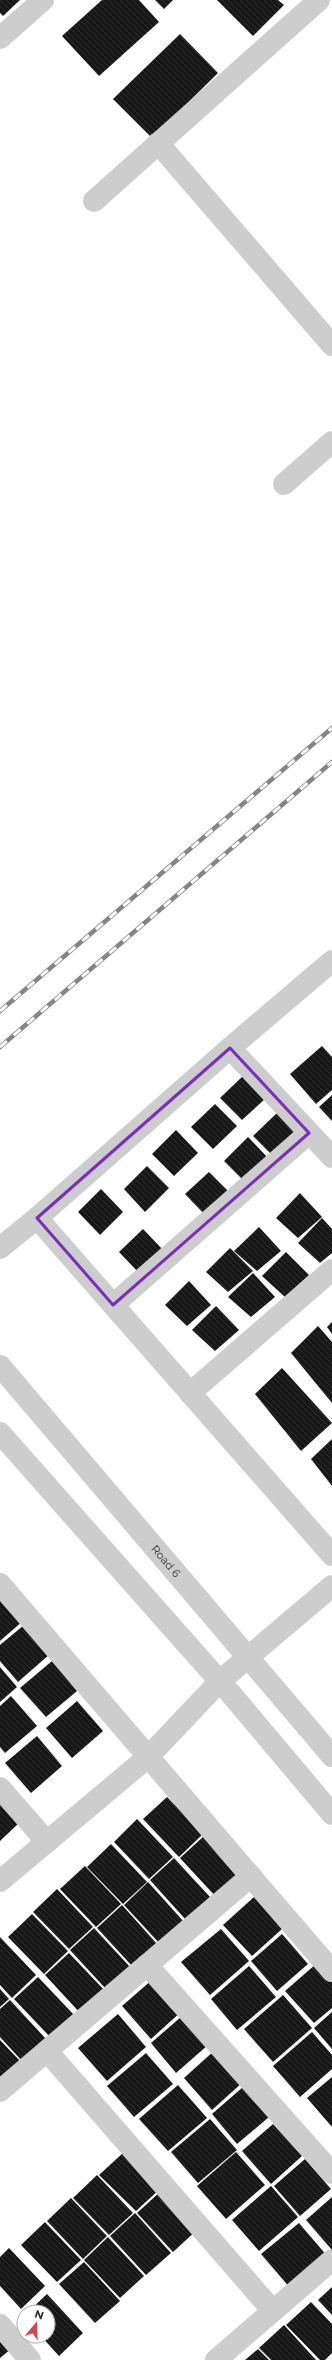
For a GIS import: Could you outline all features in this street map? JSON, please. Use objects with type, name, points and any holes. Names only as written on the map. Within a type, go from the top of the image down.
[{"type":"street","points":[[0,38],[44,0]]},
{"type":"street","points":[[94,201],[319,0]]},
{"type":"street","points":[[158,143],[332,345]]},
{"type":"street","points":[[284,484],[332,442]]},
{"type":"street","points":[[0,1248],[37,1218],[230,1048],[330,967]]},
{"type":"street","points":[[230,1048],[332,1157]]},
{"type":"street","points":[[113,1305],[309,1133]]},
{"type":"street","points":[[37,1218],[332,1555]]},
{"type":"street","points":[[190,1393],[332,1270]]},
{"type":"street","name":"Road 6","points":[[0,1366],[332,1756]]},
{"type":"street","points":[[0,1433],[220,1681],[332,1814]]},
{"type":"street","points":[[0,1584],[332,1971]]},
{"type":"street","points":[[0,1881],[148,1757],[220,1681],[332,1586]]},
{"type":"street","points":[[0,1788],[47,1842]]},
{"type":"street","points":[[0,2091],[251,1876]]},
{"type":"street","points":[[147,1965],[332,2173]]},
{"type":"street","points":[[47,2050],[273,2311]]},
{"type":"street","points":[[216,2360],[332,2260]]},
{"type":"street","points":[[0,2326],[30,2360]]},
{"type":"highlighted area","points":[[230,1048],[309,1133],[113,1305],[37,1218]]},
{"type":"building","points":[[0,0],[20,0],[3,16],[0,13]]},
{"type":"building","points":[[102,0],[139,0],[159,22],[99,76],[62,36]]},
{"type":"building","points":[[155,0],[173,0],[164,9]]},
{"type":"building","points":[[217,0],[278,0],[284,5],[253,36]]},
{"type":"building","points":[[180,34],[218,73],[152,138],[113,99]]},
{"type":"building","points":[[322,1046],[332,1057],[332,1090],[316,1104],[290,1074]]},
{"type":"building","points":[[244,1075],[266,1098],[242,1120],[220,1098]]},
{"type":"building","points":[[332,1095],[332,1121],[319,1107]]},
{"type":"building","points":[[215,1104],[237,1126],[213,1149],[191,1127]]},
{"type":"building","points":[[277,1113],[299,1136],[275,1158],[253,1136]]},
{"type":"building","points":[[176,1130],[198,1153],[174,1176],[152,1154]]},
{"type":"building","points":[[248,1137],[270,1160],[246,1183],[224,1161]]},
{"type":"building","points":[[147,1166],[169,1188],[145,1212],[124,1189]]},
{"type":"building","points":[[209,1172],[231,1194],[207,1217],[185,1194]]},
{"type":"building","points":[[101,1189],[123,1212],[100,1235],[78,1212]]},
{"type":"building","points":[[300,1193],[322,1217],[298,1238],[276,1218]]},
{"type":"building","points":[[322,1218],[332,1229],[332,1253],[320,1263],[298,1243]]},
{"type":"building","points":[[259,1227],[281,1251],[257,1271],[234,1251]]},
{"type":"building","points":[[143,1229],[165,1252],[141,1275],[119,1252]]},
{"type":"building","points":[[230,1248],[253,1271],[228,1292],[206,1272]]},
{"type":"building","points":[[286,1252],[309,1275],[285,1297],[262,1276]]},
{"type":"building","points":[[253,1273],[275,1297],[251,1317],[228,1297]]},
{"type":"building","points":[[189,1281],[211,1305],[187,1326],[165,1305]]},
{"type":"building","points":[[216,1306],[239,1330],[215,1351],[192,1330]]},
{"type":"building","points":[[332,1322],[332,1334],[327,1327]]},
{"type":"building","points":[[318,1326],[332,1342],[332,1403],[291,1353]]},
{"type":"building","points":[[282,1368],[332,1423],[301,1451],[255,1394]]},
{"type":"building","points":[[332,1439],[332,1486],[311,1459]]},
{"type":"building","points":[[0,1593],[24,1620],[0,1641]]},
{"type":"building","points":[[24,1625],[50,1654],[18,1682],[0,1661],[0,1645]]},
{"type":"building","points":[[52,1661],[77,1691],[46,1717],[20,1688]]},
{"type":"building","points":[[0,1667],[17,1687],[0,1702]]},
{"type":"building","points":[[11,1696],[37,1726],[5,1753],[0,1747],[0,1706]]},
{"type":"building","points":[[77,1701],[103,1731],[72,1758],[46,1728]]},
{"type":"building","points":[[37,1736],[62,1766],[31,1793],[5,1763]]},
{"type":"building","points":[[167,1797],[203,1834],[179,1857],[143,1819]]},
{"type":"building","points":[[0,1800],[20,1822],[0,1841]]},
{"type":"building","points":[[137,1819],[173,1857],[149,1879],[114,1842]]},
{"type":"building","points":[[204,1836],[240,1874],[216,1897],[180,1858]]},
{"type":"building","points":[[111,1844],[147,1882],[123,1904],[87,1867]]},
{"type":"building","points":[[174,1858],[210,1897],[186,1920],[150,1880]]},
{"type":"building","points":[[85,1866],[121,1904],[96,1927],[60,1889]]},
{"type":"building","points":[[148,1882],[184,1922],[160,1944],[124,1905]]},
{"type":"building","points":[[57,1889],[93,1927],[69,1949],[33,1912]]},
{"type":"building","points":[[254,1897],[282,1929],[252,1956],[223,1925]]},
{"type":"building","points":[[122,1905],[158,1945],[133,1967],[97,1928]]},
{"type":"building","points":[[32,1914],[68,1951],[44,1974],[8,1937]]},
{"type":"building","points":[[94,1928],[130,1967],[106,1989],[70,1950]]},
{"type":"building","points":[[221,1929],[249,1961],[210,1995],[181,1962]]},
{"type":"building","points":[[282,1934],[308,1964],[277,1991],[251,1961]]},
{"type":"building","points":[[0,1937],[36,1975],[12,1998],[0,1985]]},
{"type":"building","points":[[69,1953],[105,1991],[81,2014],[45,1975]]},
{"type":"building","points":[[316,1964],[332,1981],[332,2008],[314,2023],[285,1991]]},
{"type":"building","points":[[249,1966],[276,1997],[237,2030],[211,1999]]},
{"type":"building","points":[[38,1977],[75,2016],[50,2037],[14,1999]]},
{"type":"building","points":[[153,1979],[182,2011],[151,2039],[122,2006]]},
{"type":"building","points":[[0,1989],[9,1999],[0,2007]]},
{"type":"building","points":[[283,1995],[312,2028],[273,2062],[244,2029]]},
{"type":"building","points":[[10,2000],[46,2039],[22,2061],[0,2037],[0,2009]]},
{"type":"building","points":[[332,2012],[332,2049],[314,2028]]},
{"type":"building","points":[[118,2014],[146,2047],[107,2081],[78,2048]]},
{"type":"building","points":[[182,2016],[208,2045],[176,2073],[151,2043]]},
{"type":"building","points":[[312,2032],[332,2055],[332,2069],[300,2097],[273,2066]]},
{"type":"building","points":[[0,2040],[21,2062],[0,2081]]},
{"type":"building","points":[[215,2050],[243,2082],[212,2110],[184,2078]]},
{"type":"building","points":[[146,2053],[173,2084],[134,2117],[107,2086]]},
{"type":"building","points":[[332,2077],[332,2127],[307,2098]]},
{"type":"building","points":[[178,2085],[207,2118],[168,2151],[139,2119]]},
{"type":"building","points":[[243,2087],[269,2117],[237,2144],[212,2114]]},
{"type":"building","points":[[210,2119],[237,2150],[198,2183],[171,2152]]},
{"type":"building","points":[[273,2124],[302,2156],[271,2184],[242,2151]]},
{"type":"building","points":[[124,2152],[160,2189],[136,2211],[99,2175]]},
{"type":"building","points":[[236,2152],[265,2185],[226,2219],[197,2186]]},
{"type":"building","points":[[305,2159],[331,2189],[300,2216],[274,2186]]},
{"type":"building","points":[[97,2175],[133,2213],[109,2235],[73,2198]]},
{"type":"building","points":[[271,2186],[298,2217],[259,2251],[232,2220]]},
{"type":"building","points":[[161,2191],[197,2230],[173,2252],[137,2213]]},
{"type":"building","points":[[332,2197],[332,2250],[306,2220]]},
{"type":"building","points":[[71,2198],[107,2236],[83,2259],[47,2221]]},
{"type":"building","points":[[135,2213],[171,2253],[146,2275],[110,2236]]},
{"type":"building","points":[[45,2222],[81,2260],[57,2282],[21,2245]]},
{"type":"building","points":[[299,2223],[328,2257],[291,2289],[261,2254]]},
{"type":"building","points":[[108,2237],[144,2276],[120,2298],[84,2260]]},
{"type":"building","points":[[9,2248],[45,2286],[26,2304],[16,2304],[0,2286],[0,2257]]},
{"type":"building","points":[[84,2262],[120,2301],[95,2323],[59,2284]]},
{"type":"building","points":[[332,2287],[332,2315],[318,2300]]},
{"type":"building","points":[[47,2294],[83,2333],[59,2356],[48,2344],[56,2344],[56,2304],[36,2304]]},
{"type":"building","points":[[311,2302],[332,2324],[332,2353],[325,2360],[320,2360],[286,2325]]},
{"type":"building","points":[[284,2325],[316,2360],[271,2360],[259,2348]]},
{"type":"building","points":[[0,2336],[11,2349],[0,2358]]},
{"type":"building","points":[[258,2349],[269,2360],[245,2360]]},
{"type":"railway","points":[[0,1011],[332,728]]},
{"type":"railway","points":[[0,1047],[332,762]]}]
